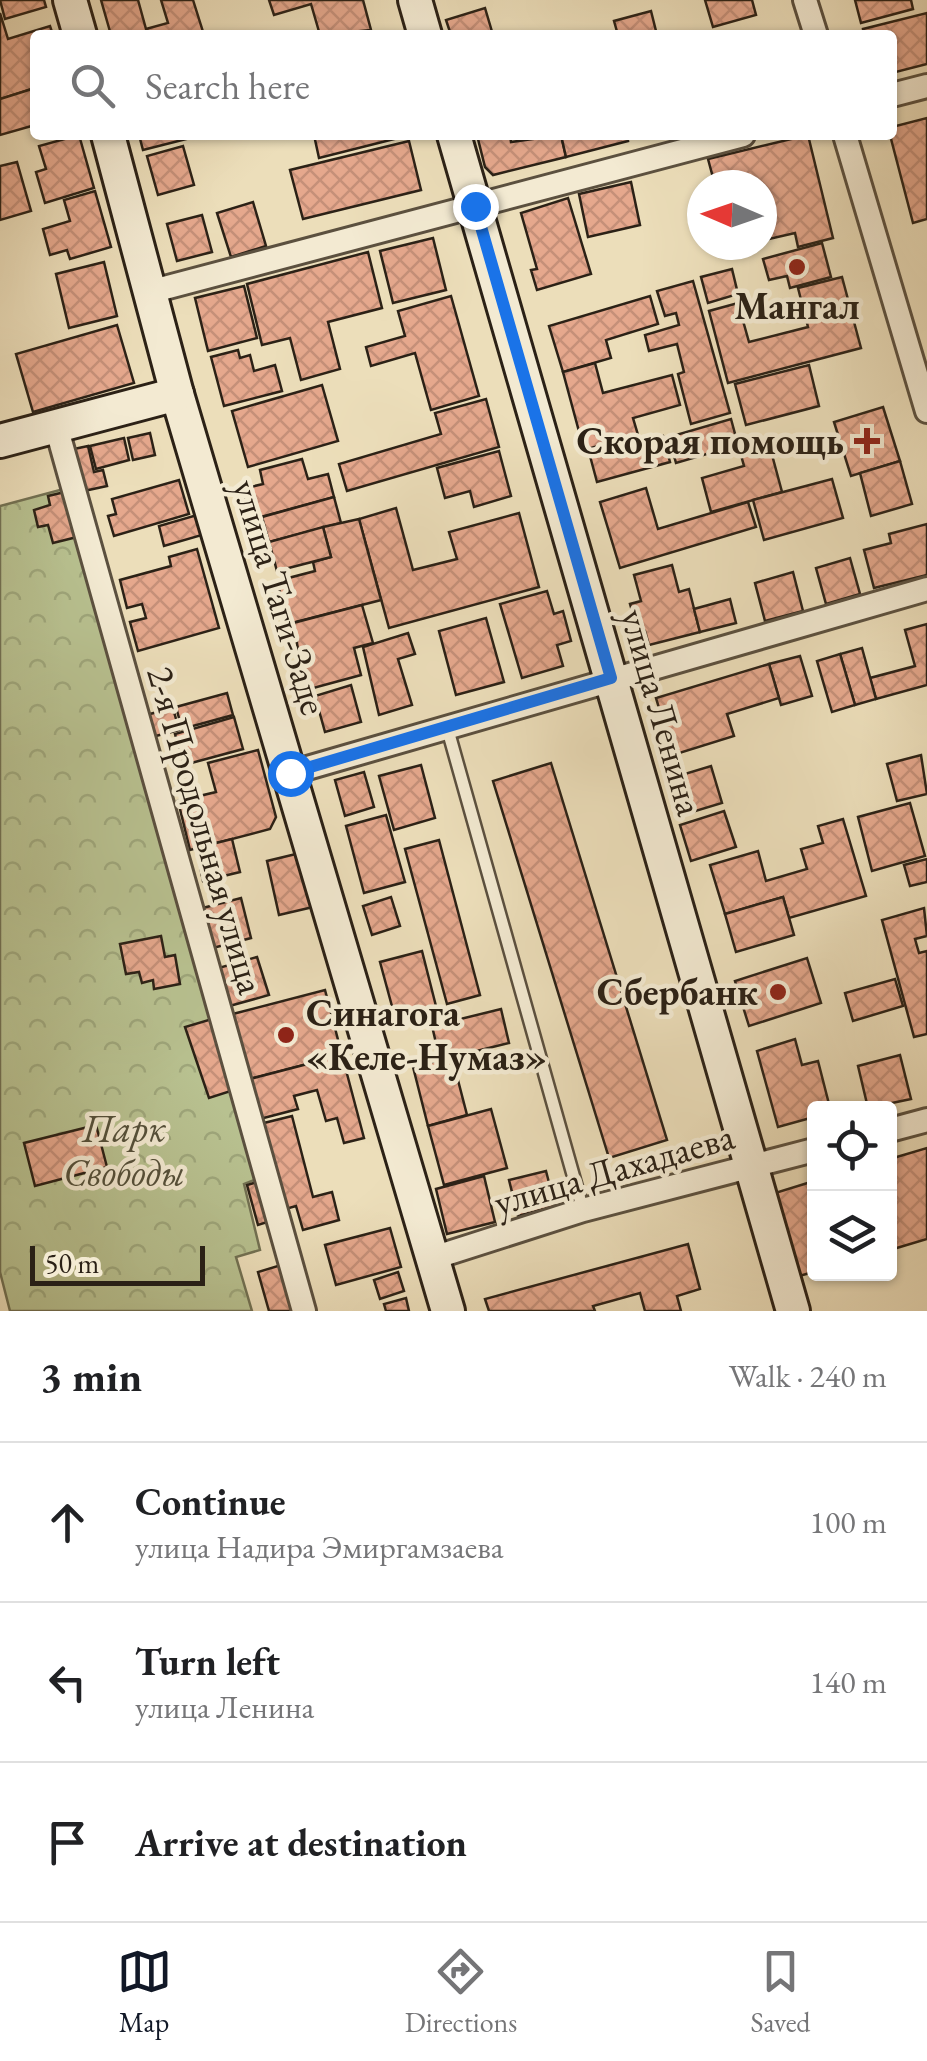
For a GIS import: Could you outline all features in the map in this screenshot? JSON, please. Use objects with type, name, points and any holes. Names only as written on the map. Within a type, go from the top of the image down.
[{"type":"street","points":[[70,0],[79,30]]},
{"type":"street","points":[[415,0],[424,30]]},
{"type":"street","points":[[805,0],[814,30]]},
{"type":"street","points":[[897,95],[927,86]]},
{"type":"street","name":"улица Таги-Заде","points":[[109,140],[178,394],[448,1311]]},
{"type":"street","name":"улица Ленина","points":[[455,140],[793,1311]]},
{"type":"street","points":[[153,292],[724,140]]},
{"type":"street","points":[[846,140],[927,411]]},
{"type":"street","points":[[0,441],[178,394]]},
{"type":"street","name":"2-я Продольная улица","points":[[56,426],[304,1311]]},
{"type":"street","points":[[290,773],[927,589]]},
{"type":"street","points":[[897,1128],[927,1120]]},
{"type":"street","name":"улица Дахадаева","points":[[433,1258],[583,1210],[807,1152]]},
{"type":"lane","points":[[447,726],[583,1210]]},
{"type":"green space","name":"Парк Свободы","points":[[71,487],[262,1177],[244,1184],[260,1250],[236,1257],[252,1311],[10,1311],[0,1272],[0,506]]},
{"type":"building","points":[[0,0],[44,0],[46,7],[5,19]]},
{"type":"building","points":[[101,0],[138,0],[146,29],[168,23],[161,0],[193,0],[202,30],[110,30]]},
{"type":"building","points":[[269,0],[363,0],[371,30],[319,30],[311,4],[274,15]]},
{"type":"building","points":[[705,0],[752,0],[756,15],[713,27]]},
{"type":"building","points":[[855,0],[911,0],[913,9],[861,23]]},
{"type":"building","points":[[485,8],[492,30],[449,30],[446,20]]},
{"type":"building","points":[[651,11],[656,30],[617,30],[614,21]]},
{"type":"building","points":[[0,13],[8,39],[30,32],[30,90],[0,99]]},
{"type":"building","points":[[927,13],[927,64],[897,72],[897,30],[863,29]]},
{"type":"building","points":[[30,90],[30,126],[0,135],[0,99]]},
{"type":"building","points":[[927,118],[927,219],[913,223],[891,140],[897,140],[897,126]]},
{"type":"building","points":[[80,140],[94,188],[45,203],[36,172],[46,169],[39,146]]},
{"type":"building","points":[[140,140],[182,140],[143,150]]},
{"type":"building","points":[[315,140],[390,140],[319,158]]},
{"type":"building","points":[[478,140],[562,140],[566,157],[493,175],[485,167]]},
{"type":"building","points":[[562,140],[628,140],[628,141],[566,157]]},
{"type":"building","points":[[787,140],[809,140],[833,238],[798,247],[795,233],[777,237],[777,170],[711,170],[708,159]]},
{"type":"building","points":[[409,141],[421,190],[303,219],[290,170]]},
{"type":"building","points":[[183,146],[194,185],[158,195],[147,156]]},
{"type":"building","points":[[17,162],[31,211],[0,220],[0,166]]},
{"type":"building","points":[[631,182],[640,225],[588,237],[579,194]]},
{"type":"building","points":[[95,191],[111,247],[70,259],[67,250],[50,255],[43,229],[70,221],[64,200]]},
{"type":"building","points":[[568,198],[591,274],[537,290],[531,270],[537,269],[521,213]]},
{"type":"building","points":[[253,202],[266,246],[231,257],[217,213]]},
{"type":"building","points":[[202,215],[212,252],[177,261],[167,224]]},
{"type":"building","points":[[433,238],[446,290],[393,303],[380,251]]},
{"type":"building","name":"Мангал","points":[[822,243],[831,277],[790,288],[787,276],[769,280],[763,260],[777,260],[777,255]]},
{"type":"building","points":[[368,252],[382,308],[328,322],[340,369],[301,380],[290,338],[262,345],[247,284]]},
{"type":"building","points":[[104,262],[117,316],[69,328],[56,274]]},
{"type":"building","points":[[732,269],[738,294],[708,303],[701,277]]},
{"type":"building","points":[[842,277],[861,348],[728,383],[709,311],[738,303],[749,342],[808,327],[798,288]]},
{"type":"building","points":[[693,281],[730,413],[691,424],[678,374],[684,372],[677,344],[649,351],[645,335],[679,325],[676,313],[665,316],[657,291]]},
{"type":"building","points":[[244,286],[257,338],[208,351],[195,298]]},
{"type":"building","points":[[451,296],[479,396],[431,410],[415,353],[371,366],[366,347],[405,336],[398,311]]},
{"type":"building","points":[[650,296],[658,324],[606,340],[611,358],[563,372],[549,326]]},
{"type":"building","points":[[117,325],[134,383],[33,412],[16,354]]},
{"type":"building","points":[[238,350],[240,358],[250,355],[254,371],[275,365],[282,391],[224,406],[211,357]]},
{"type":"building","points":[[595,363],[603,393],[672,375],[680,405],[633,418],[638,435],[584,450],[563,372]]},
{"type":"building","points":[[809,365],[819,406],[746,425],[735,384]]},
{"type":"building","points":[[322,385],[338,441],[248,467],[232,411]]},
{"type":"building","points":[[486,399],[499,447],[347,491],[339,464],[441,434],[435,413]]},
{"type":"building","name":"Скорая помощь","points":[[883,407],[900,461],[851,476],[834,422]]},
{"type":"building","points":[[731,419],[738,445],[676,463],[669,437]]},
{"type":"building","points":[[150,433],[155,455],[133,460],[128,438]]},
{"type":"building","points":[[663,436],[670,462],[597,482],[590,456]]},
{"type":"building","points":[[124,438],[129,460],[96,469],[90,446]]},
{"type":"building","points":[[768,440],[782,492],[711,512],[702,478],[744,466],[739,448]]},
{"type":"building","points":[[88,446],[94,472],[103,470],[107,486],[84,491],[74,449]]},
{"type":"building","points":[[499,451],[511,496],[474,507],[470,491],[445,498],[437,468]]},
{"type":"building","points":[[302,459],[308,479],[328,474],[334,497],[250,520],[242,489],[263,484],[260,470]]},
{"type":"building","points":[[900,461],[912,504],[871,516],[860,473]]},
{"type":"building","points":[[832,479],[843,518],[764,540],[753,500]]},
{"type":"building","points":[[179,480],[189,514],[114,536],[108,516],[116,514],[112,499]]},
{"type":"building","points":[[646,488],[658,529],[748,502],[756,527],[620,568],[600,502]]},
{"type":"building","points":[[69,491],[81,536],[53,543],[48,525],[38,527],[34,510],[50,505],[48,496]]},
{"type":"building","points":[[334,497],[341,523],[269,542],[262,517]]},
{"type":"building","points":[[396,508],[413,570],[457,559],[449,532],[519,513],[539,587],[389,628],[359,519]]},
{"type":"building","points":[[197,515],[202,535],[164,546],[159,526]]},
{"type":"building","points":[[359,519],[381,600],[288,624],[277,581],[315,571],[313,562],[331,557],[323,527]]},
{"type":"building","points":[[927,524],[927,575],[874,588],[864,550],[891,543],[889,534]]},
{"type":"building","points":[[323,527],[331,557],[277,571],[269,542]]},
{"type":"building","points":[[197,549],[219,628],[138,651],[130,622],[146,618],[142,604],[127,608],[120,580],[171,566],[169,557]]},
{"type":"building","points":[[850,558],[860,594],[826,604],[816,568]]},
{"type":"building","points":[[672,565],[679,592],[689,589],[700,632],[649,645],[645,631],[638,633],[630,604],[641,601],[634,575]]},
{"type":"building","points":[[793,572],[803,611],[765,621],[755,583]]},
{"type":"building","points":[[547,591],[554,614],[563,611],[571,641],[557,645],[563,666],[522,678],[500,604]]},
{"type":"building","points":[[730,599],[736,623],[700,632],[694,609]]},
{"type":"building","points":[[362,605],[373,643],[354,648],[361,675],[306,690],[293,623]]},
{"type":"building","points":[[486,618],[504,682],[456,695],[439,631]]},
{"type":"building","points":[[927,624],[927,685],[876,699],[870,678],[915,666],[905,630]]},
{"type":"building","points":[[408,633],[415,654],[398,659],[412,705],[379,715],[363,647]]},
{"type":"building","points":[[862,648],[876,699],[855,705],[840,654]]},
{"type":"building","points":[[840,654],[855,705],[832,712],[817,661]]},
{"type":"building","points":[[800,656],[812,696],[781,705],[769,664]]},
{"type":"building","points":[[769,664],[779,698],[727,714],[734,736],[673,755],[656,698]]},
{"type":"building","points":[[351,685],[361,722],[325,732],[315,696]]},
{"type":"building","points":[[227,693],[233,715],[182,729],[176,707]]},
{"type":"building","points":[[173,708],[179,730],[152,737],[146,715]]},
{"type":"building","points":[[234,717],[243,749],[184,765],[175,734]]},
{"type":"building","points":[[258,750],[276,817],[270,829],[190,850],[178,801],[216,792],[208,763]]},
{"type":"building","points":[[921,755],[927,794],[897,801],[887,764]]},
{"type":"building","points":[[551,763],[667,1140],[609,1158],[493,781]]},
{"type":"building","points":[[421,765],[435,818],[394,830],[379,776]]},
{"type":"building","points":[[711,766],[722,803],[679,816],[668,779]]},
{"type":"building","points":[[364,772],[374,807],[345,816],[335,780]]},
{"type":"building","points":[[910,803],[925,856],[872,871],[858,817]]},
{"type":"building","points":[[724,811],[736,847],[691,861],[680,825]]},
{"type":"building","points":[[386,815],[405,882],[364,893],[346,826]]},
{"type":"building","points":[[843,819],[866,896],[789,918],[783,897],[725,914],[710,865],[758,851],[766,881],[807,869],[801,849],[823,843],[818,826]]},
{"type":"building","points":[[232,839],[240,872],[203,881],[198,857],[214,853],[212,844]]},
{"type":"building","points":[[439,840],[480,995],[447,1004],[405,849]]},
{"type":"building","points":[[300,853],[313,907],[279,915],[267,861]]},
{"type":"building","points":[[927,859],[927,882],[910,886],[904,865]]},
{"type":"building","points":[[391,897],[400,926],[372,935],[363,906]]},
{"type":"building","points":[[783,897],[794,935],[736,952],[725,914]]},
{"type":"building","points":[[241,898],[251,938],[209,949],[199,909]]},
{"type":"building","points":[[924,908],[927,936],[915,939],[919,953],[927,951],[927,1034],[914,1037],[882,920]]},
{"type":"building","points":[[161,936],[165,957],[175,955],[180,984],[154,989],[153,980],[142,983],[139,972],[126,974],[120,944]]},
{"type":"building","points":[[422,951],[437,1010],[396,1021],[380,962]]},
{"type":"building","points":[[257,957],[269,995],[226,1007],[215,969]]},
{"type":"building","name":"Сбербанк","points":[[807,958],[821,1003],[749,1026],[735,981]]},
{"type":"building","points":[[895,979],[903,1006],[853,1021],[845,993]]},
{"type":"building","name":"Синагога «Келе-Нумаз»","points":[[325,990],[342,1055],[246,1080],[229,1015]]},
{"type":"building","points":[[501,1009],[509,1043],[440,1060],[432,1026]]},
{"type":"building","points":[[212,1019],[234,1090],[209,1098],[185,1027]]},
{"type":"building","points":[[795,1039],[802,1065],[818,1061],[828,1101],[807,1101],[807,1119],[778,1127],[757,1051]]},
{"type":"building","points":[[342,1055],[364,1138],[344,1143],[337,1118],[326,1121],[317,1090],[294,1096],[298,1109],[256,1120],[246,1080]]},
{"type":"building","points":[[900,1055],[911,1099],[866,1101],[858,1066]]},
{"type":"building","points":[[452,1057],[467,1115],[428,1126],[413,1067]]},
{"type":"building","points":[[491,1109],[507,1168],[444,1185],[428,1126]]},
{"type":"building","points":[[292,1116],[313,1197],[332,1192],[339,1220],[303,1230],[296,1206],[282,1210],[260,1124]]},
{"type":"building","points":[[96,1125],[107,1167],[35,1186],[24,1143]]},
{"type":"building","points":[[927,1148],[927,1239],[897,1248],[897,1191],[897,1157]]},
{"type":"building","points":[[546,1171],[555,1206],[518,1216],[509,1180]]},
{"type":"building","points":[[484,1176],[495,1222],[447,1234],[436,1189]]},
{"type":"building","points":[[264,1180],[274,1220],[258,1225],[247,1185]]},
{"type":"building","points":[[807,1183],[807,1274],[799,1276],[775,1193]]},
{"type":"building","points":[[390,1228],[401,1267],[336,1285],[325,1245]]},
{"type":"building","points":[[688,1244],[700,1289],[677,1296],[681,1311],[645,1311],[640,1293],[593,1306],[595,1311],[489,1311],[485,1299]]},
{"type":"building","points":[[281,1265],[294,1311],[269,1311],[258,1272]]},
{"type":"building","points":[[398,1272],[404,1291],[380,1299],[374,1280]]},
{"type":"building","points":[[406,1298],[409,1311],[386,1311],[384,1304]]},
{"type":"place","name":"Мангал","points":[[797,267]]},
{"type":"place","name":"Скорая помощь","points":[[867,441]]},
{"type":"place","name":"Сбербанк","points":[[778,992]]},
{"type":"place","name":"Синагога «Келе-Нумаз»","points":[[286,1035]]},
{"type":"route","points":[[290,773],[611,678],[475,206]]}]
